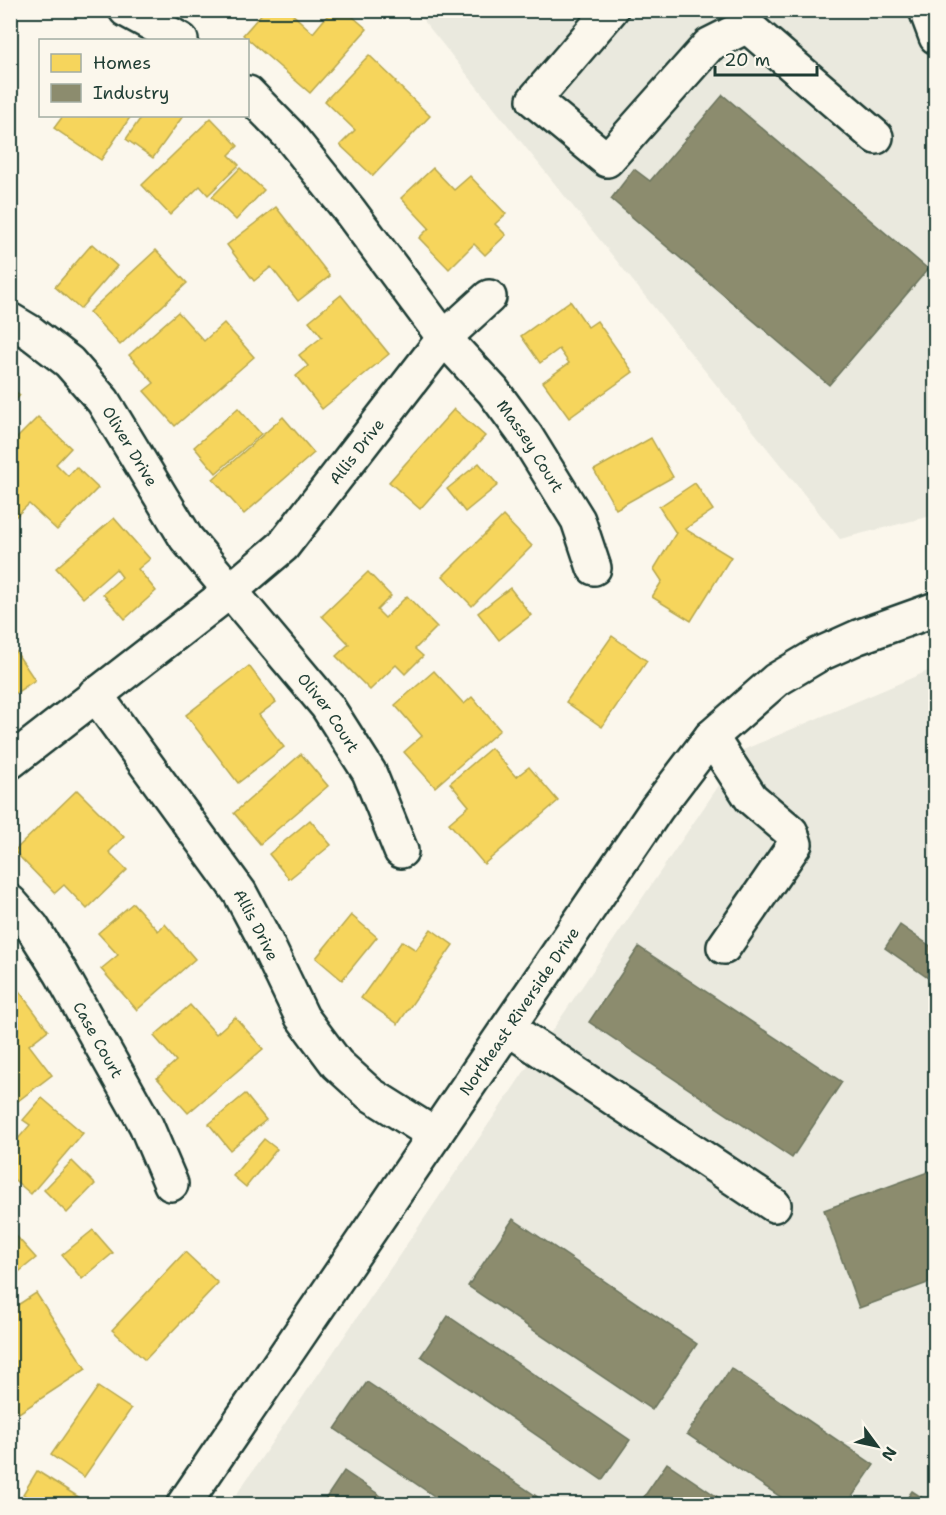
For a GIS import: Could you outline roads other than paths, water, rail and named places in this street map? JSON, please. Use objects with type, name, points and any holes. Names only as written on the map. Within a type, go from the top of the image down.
[{"type":"street","points":[[126,10],[179,39]]},
{"type":"street","points":[[611,10],[534,100],[607,160],[709,45],[747,18],[876,137]]},
{"type":"street","points":[[926,10],[936,37]]},
{"type":"street","points":[[249,94],[289,135],[349,210],[444,338]]},
{"type":"street","name":"Allis Drive","points":[[10,762],[230,591],[283,546],[444,338],[489,297]]},
{"type":"street","name":"Oliver Drive","points":[[10,320],[69,362],[103,401],[186,538],[230,591]]},
{"type":"street","name":"Massey Court","points":[[444,338],[493,392],[526,436],[578,520],[594,568]]},
{"type":"street","name":"Oliver Court","points":[[230,591],[333,715],[369,771],[401,851]]},
{"type":"street","name":"Northeast Riverside Drive","points":[[184,1504],[657,808],[711,737],[776,680],[818,654],[936,609]]},
{"type":"street","name":"Allis Drive","points":[[95,694],[240,893],[302,1017],[337,1064],[370,1094],[435,1135]]},
{"type":"street","points":[[711,737],[751,798],[791,832],[795,840],[795,844],[724,947]]},
{"type":"street","name":"Case Court","points":[[10,902],[32,927],[61,973],[146,1125],[171,1184]]},
{"type":"street","points":[[508,1028],[774,1205]]}]
